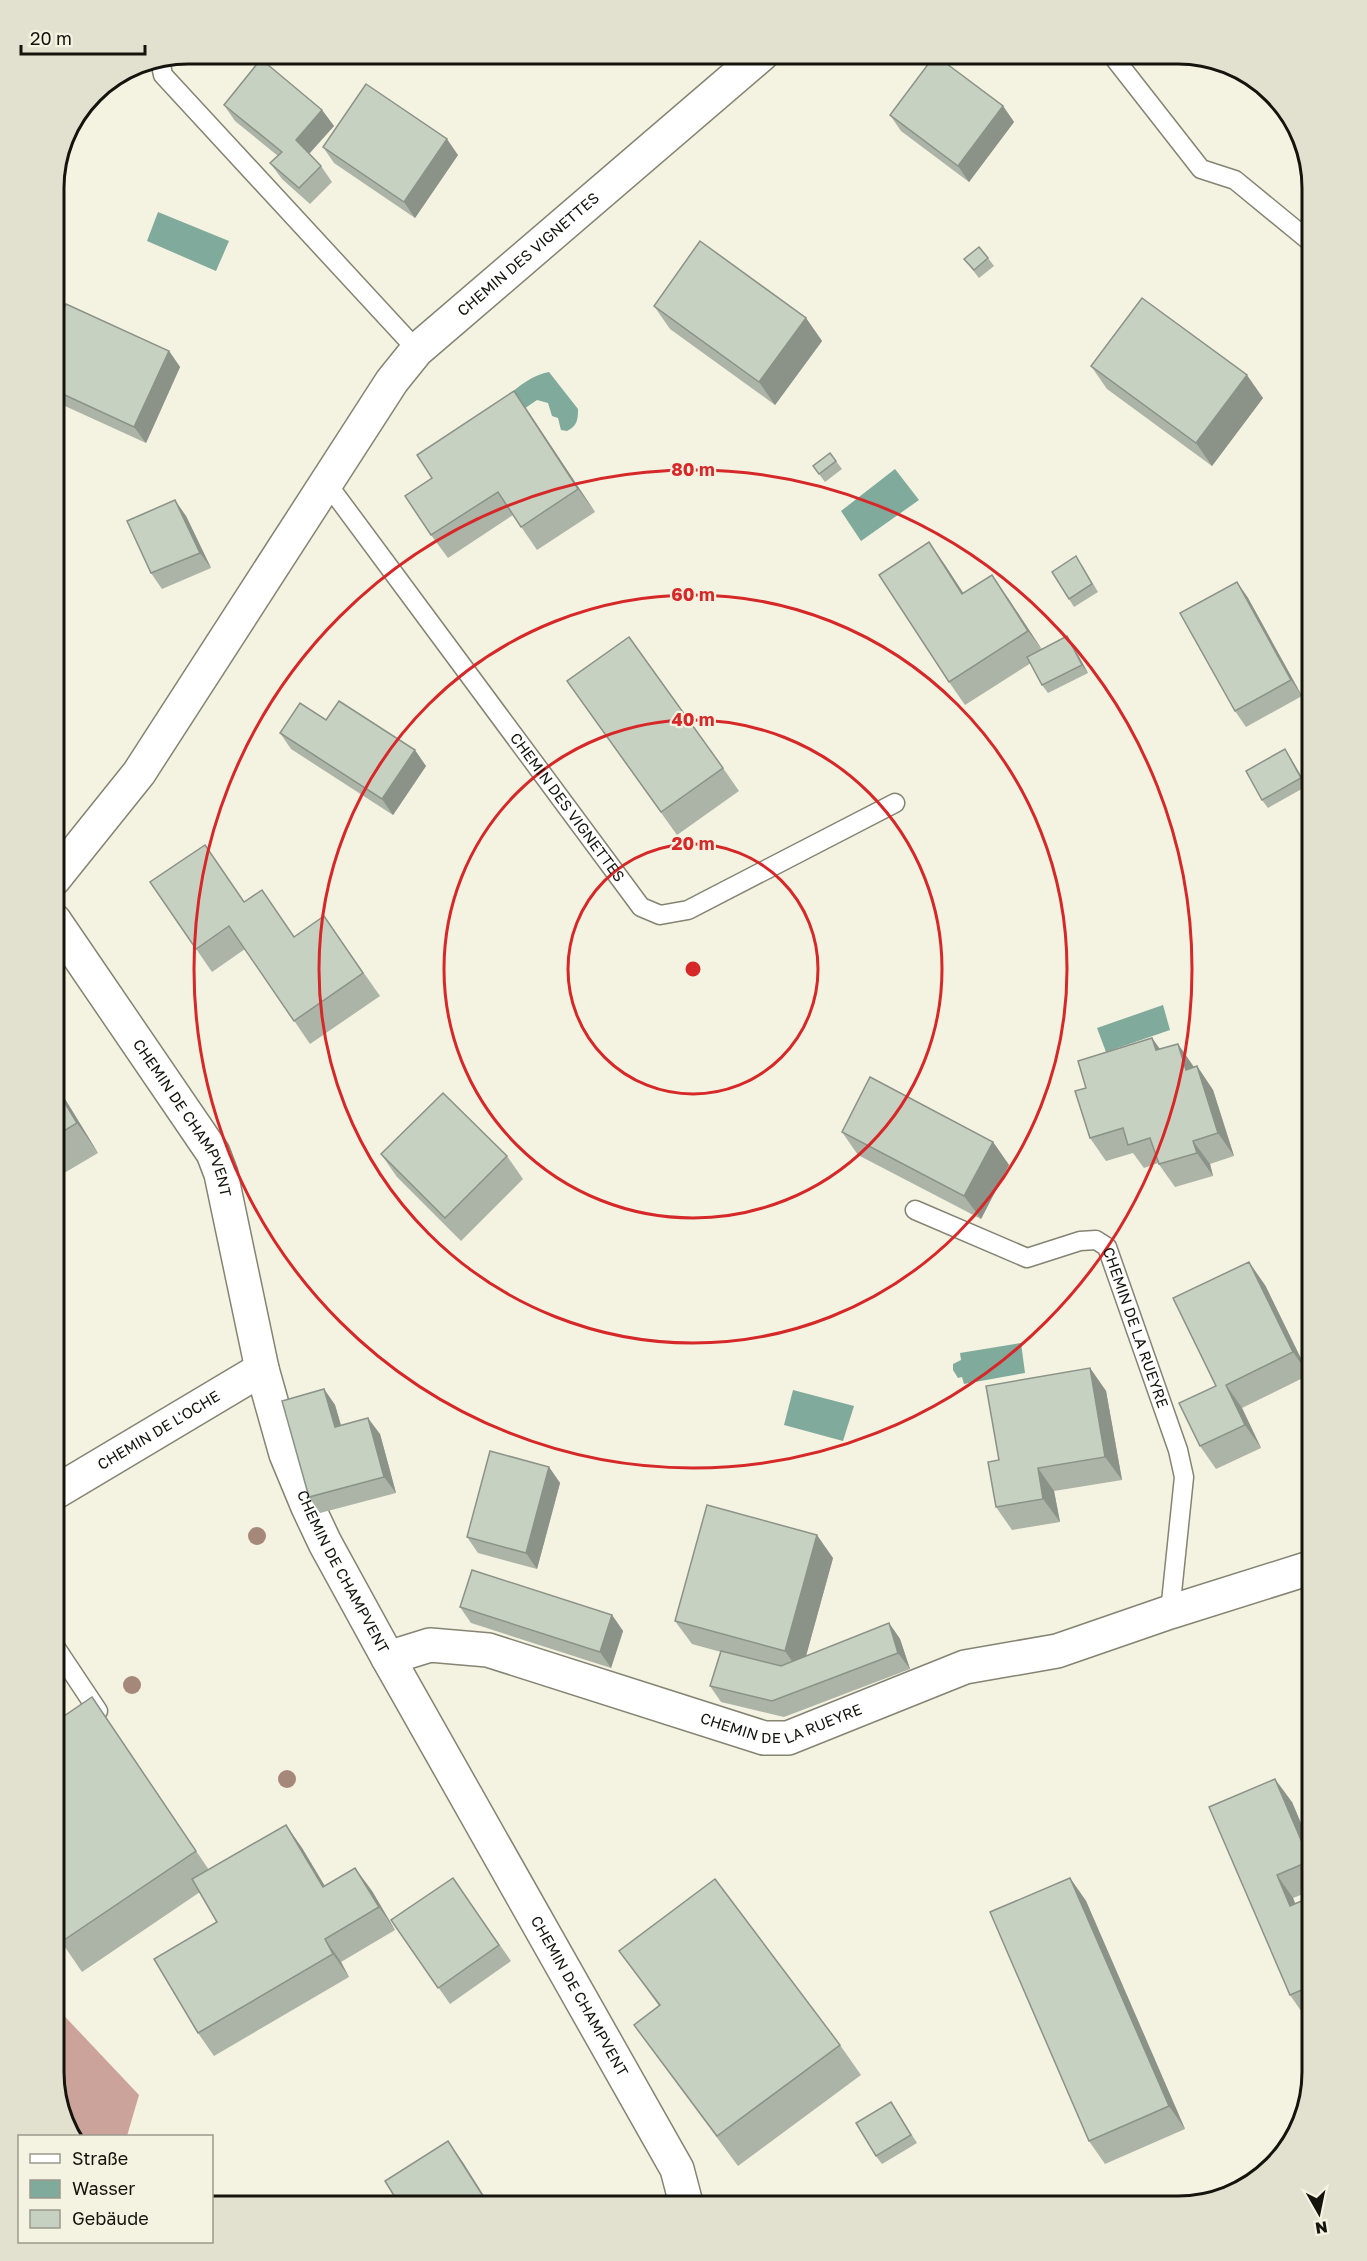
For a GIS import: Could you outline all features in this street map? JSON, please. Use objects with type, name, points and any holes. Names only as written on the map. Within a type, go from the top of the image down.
[{"type":"street","name":"CHEMIN DES VIGNETTES","points":[[65,866],[139,773],[392,381],[417,350],[749,65]]},
{"type":"street","name":"CHEMIN DE CHAMPVENT","points":[[65,936],[213,1153],[221,1174],[262,1368],[286,1454],[308,1506],[325,1543],[388,1658],[677,2169],[684,2196]]},
{"type":"street","name":"CHEMIN DE L'OCHE","points":[[64,1487],[262,1368]]},
{"type":"street","name":"CHEMIN DE LA RUEYRE","points":[[388,1658],[430,1645],[488,1650],[764,1738],[788,1738],[965,1667],[1057,1651],[1302,1570]]},
{"type":"lane","points":[[1120,65],[1201,169],[1235,180],[1302,235]]},
{"type":"lane","points":[[162,68],[163,75],[417,350]]},
{"type":"lane","name":"CHEMIN DES VIGNETTES","points":[[326,482],[641,907],[660,915],[688,910],[895,803]]},
{"type":"lane","name":"CHEMIN DE LA RUEYRE","points":[[915,1210],[1027,1258],[1080,1241],[1096,1240],[1107,1247],[1178,1450],[1184,1477],[1170,1612]]},
{"type":"lane","points":[[64,1660],[98,1711],[81,1725]]},
{"type":"shaded area","points":[[64,2016],[139,2095],[127,2135],[82,2135],[67,2097],[64,2073]]},
{"type":"water","points":[[158,212],[229,241],[216,271],[147,241]]},
{"type":"water","points":[[549,372],[578,409],[576,422],[567,431],[561,430],[558,418],[552,416],[548,403],[537,400],[521,411],[508,396],[527,381]]},
{"type":"water","points":[[895,469],[919,500],[861,541],[841,511]]},
{"type":"water","points":[[1163,1005],[1170,1030],[1106,1052],[1097,1028]]},
{"type":"water","points":[[1021,1343],[1025,1373],[964,1384],[962,1377],[958,1378],[953,1370],[953,1364],[961,1360],[960,1353]]},
{"type":"water","points":[[793,1390],[854,1406],[843,1441],[784,1425]]},
{"type":"building","points":[[256,65],[268,65],[322,110],[296,140],[321,166],[299,188],[270,163],[282,152],[224,105]]},
{"type":"building","points":[[928,65],[948,65],[1003,106],[958,166],[890,115]]},
{"type":"building","points":[[366,84],[447,139],[404,202],[323,147]]},
{"type":"building","points":[[700,241],[806,318],[759,382],[654,306]]},
{"type":"building","points":[[979,247],[988,258],[974,270],[964,259]]},
{"type":"building","points":[[1142,298],[1247,375],[1196,443],[1091,366]]},
{"type":"building","points":[[66,304],[169,351],[134,427],[65,395]]},
{"type":"building","points":[[514,391],[578,489],[521,527],[498,492],[431,535],[405,496],[432,478],[417,455]]},
{"type":"building","points":[[830,453],[836,461],[819,474],[813,466]]},
{"type":"building","points":[[175,500],[200,553],[151,573],[127,521]]},
{"type":"building","points":[[929,542],[962,594],[992,575],[1028,631],[949,682],[879,575]]},
{"type":"building","points":[[1076,556],[1092,584],[1069,599],[1052,572]]},
{"type":"building","points":[[1237,582],[1291,680],[1235,711],[1180,613]]},
{"type":"building","points":[[1067,636],[1082,665],[1042,685],[1027,657]]},
{"type":"building","points":[[629,637],[723,768],[661,812],[567,681]]},
{"type":"building","points":[[339,701],[415,750],[382,799],[280,733],[300,703],[326,720]]},
{"type":"building","points":[[1285,749],[1301,778],[1262,800],[1246,771]]},
{"type":"building","points":[[205,845],[244,902],[262,890],[294,937],[324,916],[363,973],[294,1021],[229,926],[196,949],[150,882]]},
{"type":"building","points":[[1152,1038],[1156,1050],[1178,1044],[1186,1070],[1197,1066],[1218,1133],[1193,1141],[1197,1153],[1159,1164],[1150,1138],[1128,1145],[1123,1128],[1090,1138],[1075,1091],[1086,1088],[1078,1061]]},
{"type":"building","points":[[870,1077],[993,1142],[964,1196],[842,1132]]},
{"type":"building","points":[[443,1093],[507,1156],[445,1218],[381,1154]]},
{"type":"building","points":[[65,1102],[77,1123],[64,1131]]},
{"type":"building","points":[[1249,1262],[1293,1352],[1226,1385],[1245,1425],[1200,1446],[1179,1403],[1216,1386],[1173,1298]]},
{"type":"building","points":[[1090,1368],[1105,1457],[1038,1468],[1043,1499],[996,1507],[988,1462],[999,1460],[986,1386]]},
{"type":"building","points":[[324,1389],[335,1427],[368,1418],[384,1477],[309,1497],[282,1401]]},
{"type":"building","points":[[490,1451],[549,1467],[526,1553],[467,1537]]},
{"type":"building","points":[[707,1505],[817,1535],[785,1651],[675,1621]]},
{"type":"building","points":[[472,1570],[612,1615],[600,1652],[460,1607]]},
{"type":"building","points":[[889,1623],[898,1653],[772,1701],[710,1686],[721,1651],[781,1666]]},
{"type":"building","points":[[92,1697],[196,1851],[64,1940],[64,1716]]},
{"type":"building","points":[[1275,1779],[1302,1842],[1302,1864],[1277,1875],[1290,1906],[1302,1901],[1302,1990],[1290,1995],[1209,1807]]},
{"type":"building","points":[[286,1825],[323,1887],[355,1868],[379,1907],[325,1939],[333,1954],[198,2033],[154,1959],[217,1922],[192,1879]]},
{"type":"building","points":[[453,1878],[499,1945],[438,1988],[391,1920]]},
{"type":"building","points":[[1070,1878],[1169,2106],[1089,2141],[990,1912]]},
{"type":"building","points":[[715,1879],[840,2045],[717,2136],[634,2025],[660,2005],[619,1951]]},
{"type":"building","points":[[891,2102],[911,2135],[876,2156],[856,2123]]},
{"type":"building","points":[[448,2141],[483,2196],[394,2196],[385,2181]]}]
